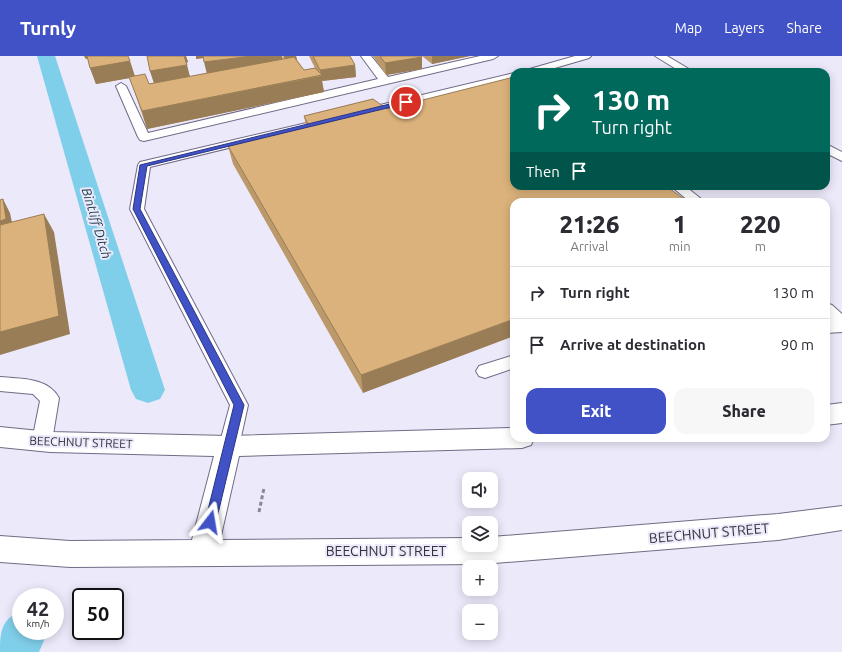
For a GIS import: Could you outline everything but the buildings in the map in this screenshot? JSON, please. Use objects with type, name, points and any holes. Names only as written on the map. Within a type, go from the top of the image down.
[{"type":"main road","points":[[830,414],[842,413]]},
{"type":"main road","name":"BEECHNUT STREET","points":[[0,437],[42,441],[229,446],[510,438]]},
{"type":"main road","points":[[203,552],[229,446]]},
{"type":"main road","name":"BEECHNUT STREET","points":[[0,549],[70,554],[482,551],[778,527],[842,518]]},
{"type":"lane","points":[[366,56],[385,81]]},
{"type":"lane","points":[[121,86],[144,137],[493,56]]},
{"type":"lane","points":[[544,68],[586,56]]},
{"type":"lane","points":[[660,56],[682,68]]},
{"type":"lane","points":[[229,446],[239,405],[136,209],[144,165],[510,77]]},
{"type":"lane","points":[[830,150],[842,157]]},
{"type":"lane","points":[[682,190],[692,198]]},
{"type":"lane","points":[[830,313],[842,325]]},
{"type":"lane","points":[[830,326],[842,325]]},
{"type":"lane","points":[[485,371],[510,362]]},
{"type":"lane","points":[[0,384],[38,388],[50,398],[42,441]]},
{"type":"path","points":[[259,512],[264,488]]},
{"type":"waterway","name":"Bintliff Ditch","points":[[46,56],[148,390]]},
{"type":"waterway","name":"Bintliff Ditch","points":[[15,652],[21,640]]},
{"type":"route","points":[[210,522],[239,405],[136,209],[144,165],[406,102]]}]
